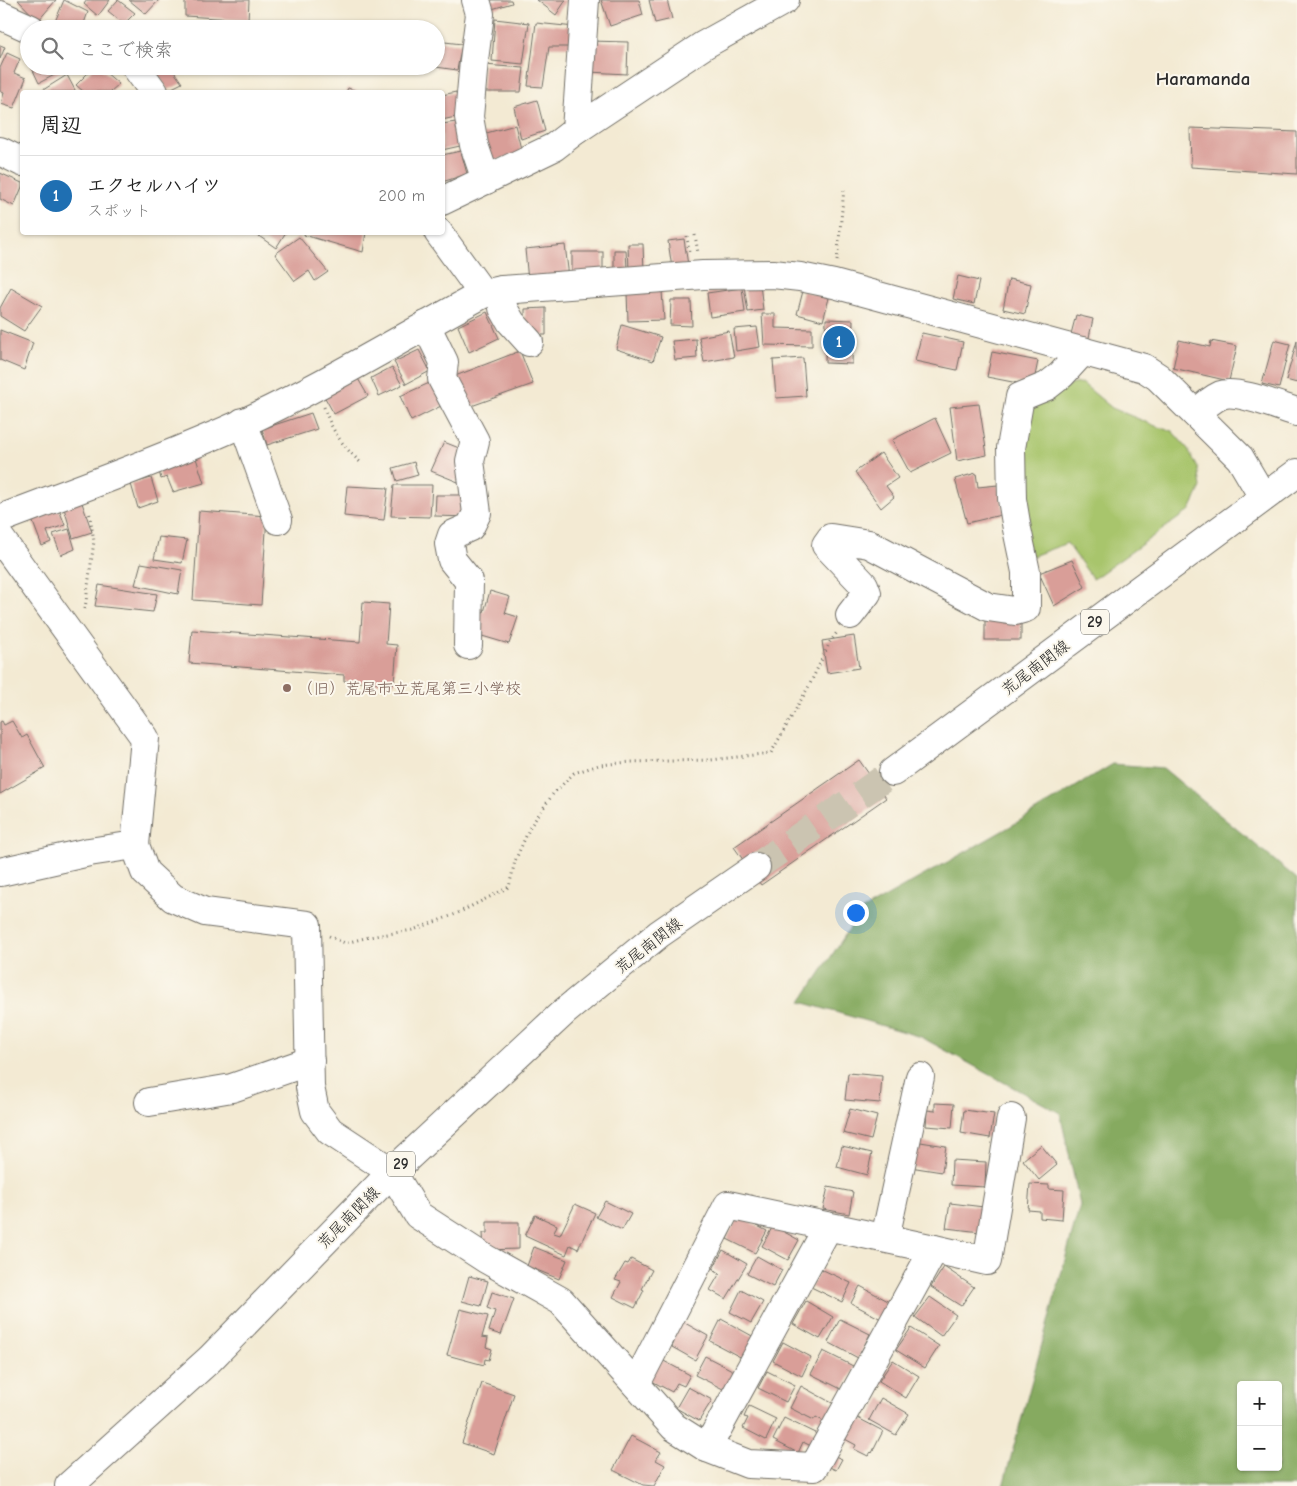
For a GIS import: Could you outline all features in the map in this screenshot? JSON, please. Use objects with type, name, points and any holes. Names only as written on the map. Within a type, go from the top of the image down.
[{"type":"street","points":[[476,0],[480,14],[469,117],[474,145],[486,180]]},
{"type":"street","points":[[576,130],[585,0]]},
{"type":"street","points":[[445,200],[554,147],[576,130],[704,46],[785,0]]},
{"type":"street","points":[[0,14],[20,24]]},
{"type":"street","points":[[142,75],[153,90]]},
{"type":"street","points":[[0,151],[20,161]]},
{"type":"street","points":[[440,235],[463,266],[493,292],[529,342]]},
{"type":"street","points":[[0,519],[123,474],[243,422],[317,385],[426,325],[493,292],[703,275],[763,274],[800,276],[1144,368],[1158,377],[1240,458],[1263,497]]},
{"type":"street","points":[[426,325],[444,362],[442,379],[475,441],[470,460],[477,513],[470,527],[452,535],[450,544],[452,560],[469,581],[468,645]]},
{"type":"street","points":[[850,614],[867,593],[864,585],[826,545],[831,538],[869,544],[988,607],[1015,611],[1026,608],[1026,572],[1016,529],[1012,499],[1012,448],[1020,397],[1047,386],[1061,375],[1083,351]]},
{"type":"street","points":[[1196,414],[1203,406],[1222,394],[1239,394],[1297,412]]},
{"type":"street","points":[[243,422],[278,520]]},
{"type":"street","name":"荒尾南関線","points":[[893,772],[1297,473]]},
{"type":"street","points":[[0,538],[146,738],[135,845],[146,872],[173,898],[205,912],[307,925],[310,1087],[315,1111],[330,1131],[392,1172],[418,1215],[486,1259],[562,1301],[674,1427],[707,1448],[748,1464],[814,1467],[934,1249]]},
{"type":"street","points":[[0,872],[89,852],[135,845]]},
{"type":"street","name":"荒尾南関線","points":[[69,1486],[210,1360],[392,1172],[564,1012],[659,934],[756,867]]},
{"type":"street","points":[[150,1102],[232,1088],[310,1060]]},
{"type":"street","points":[[885,1238],[920,1077]]},
{"type":"street","points":[[636,1384],[728,1205],[987,1261],[1011,1118]]},
{"type":"street","points":[[707,1448],[828,1227]]},
{"type":"path","points":[[834,284],[844,189]]},
{"type":"path","points":[[317,385],[327,418],[337,438],[360,462]]},
{"type":"path","points":[[84,608],[94,541],[86,487]]},
{"type":"path","points":[[307,925],[345,944],[369,937],[413,930],[456,914],[509,887],[515,861],[530,827],[553,794],[574,773],[599,765],[631,762],[712,760],[771,753],[809,686],[830,642],[850,614]]},
{"type":"green space","points":[[1082,383],[1112,408],[1172,431],[1188,449],[1198,468],[1201,487],[1190,510],[1093,579],[1067,543],[1030,557],[1015,487],[1029,405],[1073,384]]},
{"type":"green space","points":[[1113,764],[1163,768],[1297,879],[1297,1486],[1003,1486],[1080,1205],[1060,1113],[921,1037],[801,1002],[861,911],[1011,826]]},
{"type":"building","points":[[18,0],[56,0],[37,20]]},
{"type":"building","points":[[64,0],[88,12],[85,20],[56,20]]},
{"type":"building","points":[[87,0],[110,0],[98,16],[84,4]]},
{"type":"building","points":[[118,0],[135,13],[128,20],[119,20],[108,11]]},
{"type":"building","points":[[129,0],[159,0],[146,14]]},
{"type":"building","points":[[185,0],[249,0],[248,20],[185,16]]},
{"type":"building","points":[[489,0],[511,0],[512,3],[492,9]]},
{"type":"building","points":[[537,0],[566,0],[556,15]]},
{"type":"building","points":[[601,0],[639,0],[643,15],[610,26]]},
{"type":"building","points":[[649,0],[667,0],[672,19],[655,23]]},
{"type":"building","points":[[495,19],[529,23],[523,64],[492,61]]},
{"type":"building","points":[[536,23],[575,27],[573,47],[549,47],[543,87],[528,86]]},
{"type":"building","points":[[590,41],[628,42],[627,74],[589,72]]},
{"type":"building","points":[[445,42],[462,44],[457,70],[445,68]]},
{"type":"building","points":[[0,45],[5,47],[0,59]]},
{"type":"building","points":[[7,53],[20,59],[14,73],[26,78],[14,108],[1,104],[4,93],[0,91],[0,68]]},
{"type":"building","points":[[484,65],[524,68],[521,92],[482,92]]},
{"type":"building","points":[[35,75],[54,75],[39,83]]},
{"type":"building","points":[[67,75],[75,90],[43,90]]},
{"type":"building","points":[[86,75],[108,75],[119,84],[112,90],[82,90],[76,85]]},
{"type":"building","points":[[158,75],[176,75],[182,83],[168,90]]},
{"type":"building","points":[[456,92],[460,116],[445,119],[445,94]]},
{"type":"building","points":[[537,100],[545,131],[521,139],[514,107]]},
{"type":"building","points":[[456,122],[460,146],[445,149],[445,124]]},
{"type":"building","points":[[515,125],[522,153],[490,162],[483,134]]},
{"type":"building","points":[[1190,128],[1297,132],[1297,174],[1191,167]]},
{"type":"building","points":[[461,151],[467,174],[445,181],[445,154]]},
{"type":"building","points":[[0,173],[20,182],[20,192],[14,206],[0,199]]},
{"type":"building","points":[[257,235],[284,235],[276,248]]},
{"type":"building","points":[[304,235],[366,235],[363,252]]},
{"type":"building","points":[[299,237],[328,272],[315,281],[309,271],[295,281],[275,254]]},
{"type":"building","points":[[684,239],[688,265],[672,268],[668,241]]},
{"type":"building","points":[[628,244],[643,244],[644,272],[629,272]]},
{"type":"building","points":[[565,245],[569,277],[528,281],[525,249]]},
{"type":"building","points":[[614,250],[626,250],[627,270],[614,271]]},
{"type":"building","points":[[572,252],[603,252],[603,276],[572,276]]},
{"type":"building","points":[[958,276],[979,281],[974,304],[953,299]]},
{"type":"building","points":[[1009,279],[1031,284],[1025,314],[1003,309]]},
{"type":"building","points":[[760,284],[763,310],[748,312],[744,286]]},
{"type":"building","points":[[11,288],[42,306],[24,331],[0,316],[0,308]]},
{"type":"building","points":[[742,288],[745,312],[710,317],[707,293]]},
{"type":"building","points":[[662,291],[664,320],[628,321],[627,292]]},
{"type":"building","points":[[803,291],[829,298],[823,321],[797,314]]},
{"type":"building","points":[[671,300],[691,300],[692,326],[670,325]]},
{"type":"building","points":[[546,308],[546,335],[525,335],[525,309]]},
{"type":"building","points":[[487,312],[499,338],[469,352],[458,326]]},
{"type":"building","points":[[762,314],[775,314],[775,328],[812,329],[812,346],[764,345]]},
{"type":"building","points":[[1076,315],[1093,319],[1088,342],[1070,338]]},
{"type":"building","points":[[826,319],[853,320],[852,364],[825,363]]},
{"type":"building","points":[[622,325],[661,337],[653,361],[616,349]]},
{"type":"building","points":[[757,327],[760,347],[736,351],[734,329]]},
{"type":"building","points":[[0,330],[33,343],[24,370],[0,360]]},
{"type":"building","points":[[729,331],[734,357],[704,362],[699,337]]},
{"type":"building","points":[[922,333],[963,342],[957,370],[915,361]]},
{"type":"building","points":[[696,339],[697,358],[675,360],[672,341]]},
{"type":"building","points":[[1179,340],[1210,347],[1211,341],[1237,346],[1229,381],[1173,368]]},
{"type":"building","points":[[1274,340],[1290,344],[1279,388],[1262,384]]},
{"type":"building","points":[[1297,341],[1297,383],[1286,380]]},
{"type":"building","points":[[419,350],[430,371],[406,384],[394,362]]},
{"type":"building","points":[[520,351],[533,384],[463,409],[450,378]]},
{"type":"building","points":[[992,352],[1038,361],[1033,386],[987,377]]},
{"type":"building","points":[[803,358],[806,396],[776,398],[773,360]]},
{"type":"building","points":[[392,367],[402,385],[379,396],[371,378]]},
{"type":"building","points":[[357,377],[368,396],[334,414],[323,394]]},
{"type":"building","points":[[434,381],[445,404],[411,421],[400,396]]},
{"type":"building","points":[[979,404],[987,455],[957,461],[950,407]]},
{"type":"building","points":[[311,413],[317,429],[267,445],[262,429]]},
{"type":"building","points":[[935,418],[951,453],[910,473],[892,440]]},
{"type":"building","points":[[444,442],[469,452],[458,482],[431,471]]},
{"type":"building","points":[[881,453],[898,478],[886,486],[894,497],[881,508],[855,472]]},
{"type":"building","points":[[195,455],[204,483],[173,492],[167,477],[161,479],[158,467]]},
{"type":"building","points":[[414,462],[418,475],[397,481],[393,468]]},
{"type":"building","points":[[976,473],[978,487],[998,485],[1005,514],[967,523],[955,479]]},
{"type":"building","points":[[151,478],[158,501],[138,508],[131,484]]},
{"type":"building","points":[[394,485],[432,485],[430,517],[391,516]]},
{"type":"building","points":[[347,486],[388,488],[384,520],[344,516]]},
{"type":"building","points":[[436,495],[470,495],[469,517],[435,516]]},
{"type":"building","points":[[81,500],[92,532],[73,538],[63,505]]},
{"type":"building","points":[[58,507],[65,525],[47,531],[51,542],[42,546],[31,517]]},
{"type":"building","points":[[199,511],[267,516],[261,605],[193,600]]},
{"type":"building","points":[[69,529],[75,549],[61,555],[53,534]]},
{"type":"building","points":[[159,537],[187,540],[182,563],[154,559]]},
{"type":"building","points":[[1072,560],[1085,587],[1054,606],[1039,573]]},
{"type":"building","points":[[141,563],[182,570],[178,594],[135,585]]},
{"type":"building","points":[[99,585],[157,594],[153,612],[95,606]]},
{"type":"building","points":[[490,591],[510,597],[505,613],[518,617],[509,644],[472,633],[479,610],[484,612]]},
{"type":"building","points":[[363,602],[389,604],[386,644],[397,645],[394,684],[344,681],[344,675],[189,663],[192,630],[360,642]]},
{"type":"building","points":[[985,616],[1021,616],[1021,640],[985,640]]},
{"type":"building","points":[[854,636],[859,668],[827,673],[822,641]]},
{"type":"building","points":[[2,721],[4,725],[12,721],[22,738],[27,735],[45,768],[0,794],[0,722]]},
{"type":"building","points":[[859,760],[886,798],[761,885],[734,847]]},
{"type":"building","points":[[848,1073],[882,1076],[880,1103],[845,1100]]},
{"type":"building","points":[[935,1103],[954,1104],[952,1128],[926,1126],[927,1110],[935,1111]]},
{"type":"building","points":[[850,1109],[877,1116],[871,1140],[843,1133]]},
{"type":"building","points":[[964,1110],[994,1114],[990,1138],[961,1133]]},
{"type":"building","points":[[914,1141],[946,1146],[942,1172],[910,1167]]},
{"type":"building","points":[[1041,1145],[1057,1165],[1039,1180],[1023,1160]]},
{"type":"building","points":[[842,1146],[872,1153],[867,1175],[837,1167]]},
{"type":"building","points":[[952,1160],[986,1162],[985,1187],[951,1185]]},
{"type":"building","points":[[1030,1184],[1049,1185],[1049,1189],[1064,1190],[1062,1220],[1040,1218],[1040,1211],[1028,1210]]},
{"type":"building","points":[[828,1187],[853,1192],[849,1214],[823,1209]]},
{"type":"building","points":[[605,1201],[631,1214],[622,1230],[596,1217]]},
{"type":"building","points":[[950,1203],[984,1207],[981,1232],[946,1228]]},
{"type":"building","points":[[575,1204],[595,1213],[578,1249],[570,1245],[566,1255],[525,1236],[535,1215],[557,1225],[554,1233],[560,1235]]},
{"type":"building","points":[[738,1216],[767,1231],[755,1253],[727,1239]]},
{"type":"building","points":[[487,1222],[519,1222],[519,1249],[484,1250],[483,1233],[487,1233]]},
{"type":"building","points":[[773,1226],[799,1240],[788,1260],[762,1246]]},
{"type":"building","points":[[534,1247],[567,1260],[559,1279],[527,1266]]},
{"type":"building","points":[[723,1250],[747,1264],[726,1299],[710,1290],[720,1273],[713,1269]]},
{"type":"building","points":[[757,1256],[782,1270],[773,1287],[747,1274]]},
{"type":"building","points":[[631,1259],[652,1270],[635,1308],[613,1297],[621,1282],[615,1280],[625,1263],[628,1264]]},
{"type":"building","points":[[944,1267],[974,1287],[961,1306],[931,1287]]},
{"type":"building","points":[[821,1269],[851,1283],[842,1302],[811,1287]]},
{"type":"building","points":[[469,1276],[488,1281],[481,1306],[462,1301]]},
{"type":"building","points":[[860,1286],[890,1302],[881,1319],[851,1303]]},
{"type":"building","points":[[741,1290],[763,1302],[751,1323],[730,1312]]},
{"type":"building","points":[[492,1292],[514,1299],[501,1335],[489,1331],[495,1311],[487,1308]]},
{"type":"building","points":[[930,1297],[956,1315],[941,1336],[915,1317]]},
{"type":"building","points":[[806,1301],[833,1317],[820,1339],[793,1324]]},
{"type":"building","points":[[460,1309],[488,1316],[482,1337],[488,1338],[486,1347],[492,1349],[489,1360],[485,1359],[484,1365],[447,1355]]},
{"type":"building","points":[[676,1318],[708,1336],[695,1360],[672,1347],[674,1342],[665,1337]]},
{"type":"building","points":[[721,1319],[756,1338],[744,1359],[710,1341]]},
{"type":"building","points":[[840,1319],[870,1334],[858,1358],[828,1342]]},
{"type":"building","points":[[911,1328],[939,1346],[925,1368],[896,1350]]},
{"type":"building","points":[[783,1342],[811,1357],[802,1376],[773,1361]]},
{"type":"building","points":[[823,1351],[855,1367],[843,1390],[811,1374]]},
{"type":"building","points":[[705,1356],[736,1372],[727,1391],[695,1375]]},
{"type":"building","points":[[660,1359],[690,1375],[684,1386],[677,1383],[672,1392],[648,1379]]},
{"type":"building","points":[[893,1360],[919,1376],[906,1398],[879,1381]]},
{"type":"building","points":[[767,1371],[795,1385],[786,1402],[758,1388]]},
{"type":"building","points":[[482,1383],[514,1394],[494,1454],[462,1443]]},
{"type":"building","points":[[801,1386],[834,1404],[825,1422],[816,1417],[814,1420],[790,1408]]},
{"type":"building","points":[[688,1387],[712,1400],[699,1421],[676,1408]]},
{"type":"building","points":[[881,1398],[909,1414],[896,1435],[869,1420]]},
{"type":"building","points":[[749,1406],[776,1419],[766,1440],[743,1428],[748,1418],[744,1417]]},
{"type":"building","points":[[854,1416],[883,1431],[872,1453],[868,1456],[854,1449],[856,1445],[843,1438]]},
{"type":"building","points":[[784,1418],[817,1434],[811,1446],[803,1442],[798,1453],[773,1440]]},
{"type":"building","points":[[631,1436],[661,1452],[656,1460],[665,1465],[654,1486],[643,1485],[613,1470]]},
{"type":"building","points":[[830,1454],[842,1459],[836,1470],[825,1465]]},
{"type":"tunnel","points":[[756,867],[893,772]]},
{"type":"place","name":"エクセルハイツ","points":[[839,342]]},
{"type":"place","name":"（旧）荒尾市立荒尾第三小学校","points":[[287,688]]},
{"type":"district","name":"Haramanda","points":[[1203,78]]}]
